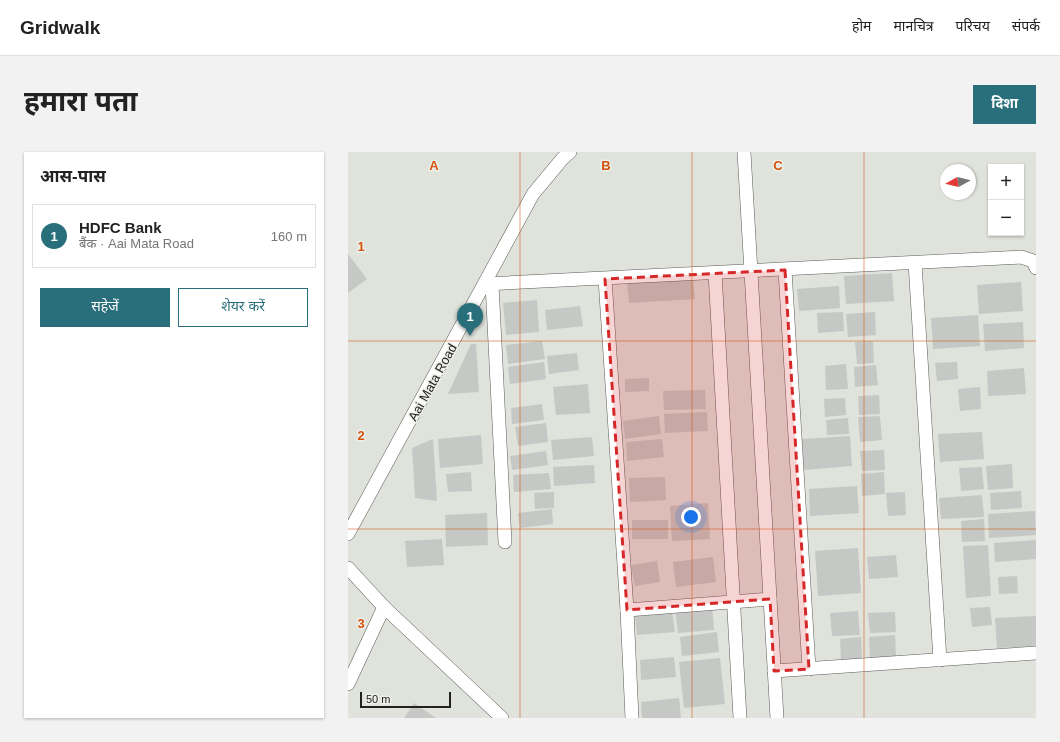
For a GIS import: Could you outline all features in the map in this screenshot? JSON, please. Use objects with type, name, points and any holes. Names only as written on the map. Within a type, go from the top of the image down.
[{"type":"street","name":"Aai Mata Road","points":[[348,534],[488,284],[533,194],[563,158],[570,152]]},
{"type":"street","points":[[744,152],[777,718]]},
{"type":"street","points":[[505,542],[488,284],[1021,258],[1033,261],[1036,268]]},
{"type":"street","points":[[915,263],[940,660]]},
{"type":"street","points":[[785,270],[809,669]]},
{"type":"street","points":[[715,273],[740,718]]},
{"type":"street","points":[[605,279],[627,610],[632,718]]},
{"type":"street","points":[[348,568],[384,607],[502,718]]},
{"type":"street","points":[[627,610],[770,599]]},
{"type":"street","points":[[348,684],[384,607]]},
{"type":"street","points":[[774,671],[1036,653]]},
{"type":"highlighted area","points":[[785,270],[809,669],[774,671],[770,599],[627,610],[605,279]]},
{"type":"building","points":[[348,254],[367,279],[348,293]]},
{"type":"building","points":[[892,273],[894,301],[846,304],[844,276]]},
{"type":"building","points":[[693,279],[695,299],[629,303],[627,283]]},
{"type":"building","points":[[1021,282],[1023,311],[979,314],[977,285]]},
{"type":"building","points":[[839,286],[840,308],[799,311],[797,289]]},
{"type":"building","points":[[537,300],[539,332],[506,335],[503,303]]},
{"type":"building","points":[[580,306],[583,326],[547,330],[545,310]]},
{"type":"building","points":[[843,312],[844,331],[818,333],[817,313]]},
{"type":"building","points":[[875,312],[876,335],[848,337],[846,314]]},
{"type":"building","points":[[978,315],[980,346],[933,349],[931,318]]},
{"type":"building","points":[[1023,322],[1024,348],[985,351],[983,324]]},
{"type":"building","points":[[542,341],[545,359],[508,364],[506,345]]},
{"type":"building","points":[[873,341],[874,363],[857,364],[855,342]]},
{"type":"building","points":[[471,344],[476,344],[479,392],[448,394]]},
{"type":"building","points":[[577,353],[579,370],[549,374],[547,356]]},
{"type":"building","points":[[544,362],[546,379],[510,384],[508,367]]},
{"type":"building","points":[[957,362],[958,379],[937,381],[935,363]]},
{"type":"building","points":[[846,364],[848,389],[826,390],[825,366]]},
{"type":"building","points":[[876,365],[878,385],[855,387],[854,367]]},
{"type":"building","points":[[1024,368],[1026,394],[988,396],[987,371]]},
{"type":"building","points":[[649,378],[649,391],[625,392],[625,379]]},
{"type":"building","points":[[588,384],[590,413],[556,415],[553,387]]},
{"type":"building","points":[[980,387],[981,409],[960,411],[958,389]]},
{"type":"building","points":[[705,390],[706,409],[664,410],[663,391]]},
{"type":"building","points":[[879,395],[880,414],[859,415],[858,396]]},
{"type":"building","points":[[845,398],[846,415],[825,417],[824,399]]},
{"type":"building","points":[[542,404],[544,420],[512,424],[511,408]]},
{"type":"building","points":[[707,412],[708,431],[665,433],[664,414]]},
{"type":"building","points":[[659,416],[661,434],[625,439],[623,421]]},
{"type":"building","points":[[880,416],[882,440],[860,442],[858,417]]},
{"type":"building","points":[[848,418],[849,434],[827,435],[826,420]]},
{"type":"building","points":[[546,423],[548,442],[518,446],[515,427]]},
{"type":"building","points":[[982,432],[984,459],[940,462],[938,434]]},
{"type":"building","points":[[481,435],[483,464],[440,468],[438,439]]},
{"type":"building","points":[[850,436],[852,466],[804,470],[802,439]]},
{"type":"building","points":[[592,437],[594,456],[553,460],[551,440]]},
{"type":"building","points":[[433,439],[437,501],[415,498],[412,448]]},
{"type":"building","points":[[662,439],[664,457],[627,461],[626,442]]},
{"type":"building","points":[[884,450],[885,470],[862,471],[860,451]]},
{"type":"building","points":[[546,451],[548,465],[512,470],[510,456]]},
{"type":"building","points":[[1012,464],[1013,488],[988,490],[986,466]]},
{"type":"building","points":[[594,465],[595,483],[554,486],[553,467]]},
{"type":"building","points":[[982,467],[984,489],[961,491],[959,468]]},
{"type":"building","points":[[471,472],[472,491],[448,492],[446,474]]},
{"type":"building","points":[[884,472],[885,494],[862,496],[861,474]]},
{"type":"building","points":[[549,473],[551,489],[514,492],[513,475]]},
{"type":"building","points":[[665,477],[666,500],[630,502],[629,478]]},
{"type":"building","points":[[857,486],[859,513],[810,516],[809,489]]},
{"type":"building","points":[[1021,491],[1022,508],[991,510],[990,493]]},
{"type":"building","points":[[554,492],[554,508],[535,509],[534,493]]},
{"type":"building","points":[[905,492],[906,515],[888,516],[886,493]]},
{"type":"building","points":[[982,495],[984,517],[941,519],[939,498]]},
{"type":"building","points":[[708,503],[710,539],[672,541],[670,506]]},
{"type":"building","points":[[552,509],[553,524],[520,528],[518,513]]},
{"type":"building","points":[[1035,511],[1036,535],[989,538],[988,514]]},
{"type":"building","points":[[487,513],[488,545],[446,547],[445,515]]},
{"type":"building","points":[[984,519],[985,541],[962,542],[961,521]]},
{"type":"building","points":[[632,520],[668,520],[668,539],[632,539]]},
{"type":"building","points":[[442,539],[444,565],[407,567],[405,541]]},
{"type":"building","points":[[1036,540],[1036,559],[995,562],[994,543]]},
{"type":"building","points":[[988,545],[991,596],[966,598],[963,546]]},
{"type":"building","points":[[858,548],[861,593],[818,596],[815,551]]},
{"type":"building","points":[[896,555],[898,577],[869,579],[867,557]]},
{"type":"building","points":[[713,557],[716,582],[676,587],[673,562]]},
{"type":"building","points":[[657,561],[660,582],[635,586],[631,565]]},
{"type":"building","points":[[1017,576],[1018,593],[999,594],[998,577]]},
{"type":"building","points":[[712,606],[714,630],[678,633],[675,609]]},
{"type":"building","points":[[990,607],[992,625],[972,627],[970,608]]},
{"type":"building","points":[[672,611],[675,632],[637,635],[635,615]]},
{"type":"building","points":[[858,611],[860,635],[832,636],[830,613]]},
{"type":"building","points":[[895,612],[896,632],[870,633],[868,613]]},
{"type":"building","points":[[1036,616],[1036,646],[997,648],[995,618]]},
{"type":"building","points":[[717,632],[719,652],[682,656],[680,637]]},
{"type":"building","points":[[895,635],[896,657],[870,658],[869,637]]},
{"type":"building","points":[[861,637],[862,658],[841,660],[840,639]]},
{"type":"building","points":[[674,657],[676,677],[641,680],[640,660]]},
{"type":"building","points":[[720,658],[725,704],[684,708],[679,662]]},
{"type":"building","points":[[679,698],[681,718],[642,718],[641,702]]},
{"type":"building","points":[[414,703],[436,718],[404,718]]},
{"type":"place","name":"HDFC Bank","points":[[470,336]]}]
